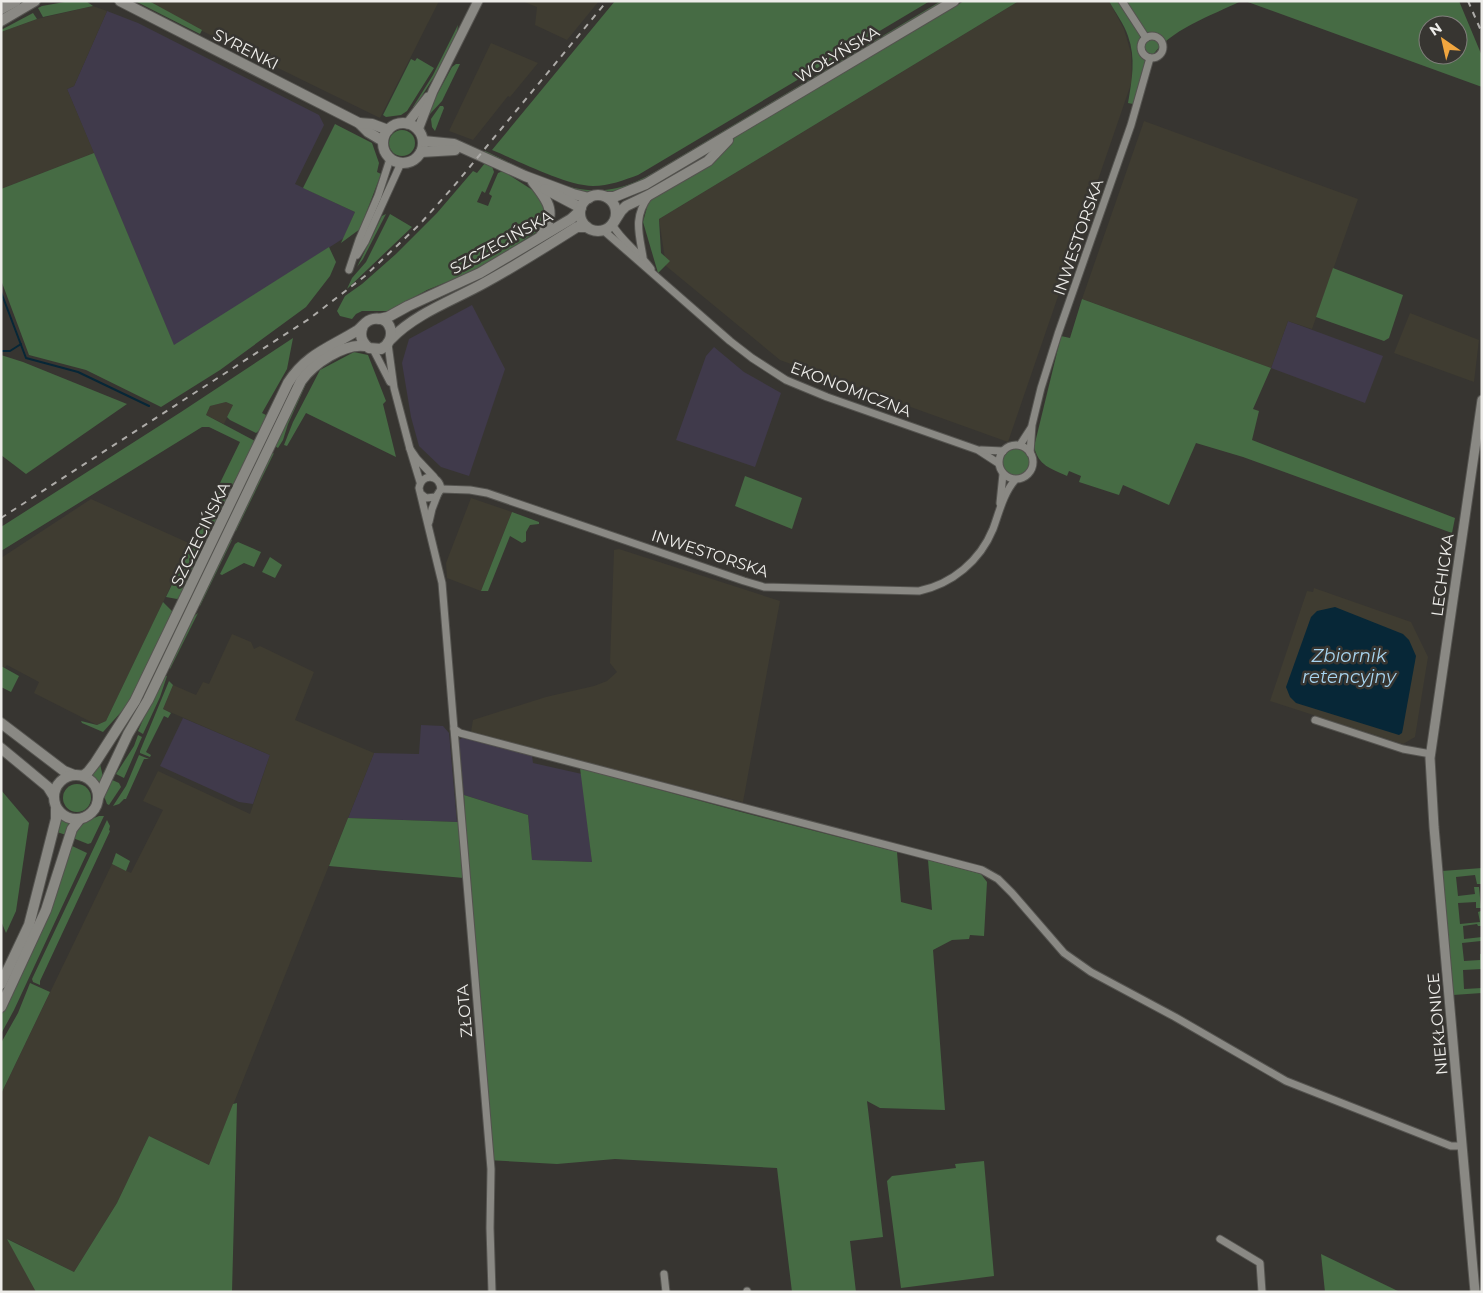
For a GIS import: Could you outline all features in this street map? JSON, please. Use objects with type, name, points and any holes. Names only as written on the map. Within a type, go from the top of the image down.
[{"type":"main road","points":[[1,9],[16,1]]},
{"type":"main road","points":[[1,21],[35,1]]},
{"type":"main road","name":"SYRENKI","points":[[120,1],[359,123],[368,132],[383,141]]},
{"type":"main road","name":"WOŁYŃSKA","points":[[607,197],[614,197],[646,184],[954,1]]},
{"type":"main road","name":"SYRENKI","points":[[359,123],[372,124],[388,130]]},
{"type":"main road","points":[[400,123],[407,124],[418,130],[423,141],[421,152],[413,160],[401,163],[390,159],[383,148],[383,141],[388,130],[400,123]]},
{"type":"main road","name":"WOŁYŃSKA","points":[[613,223],[620,211],[626,206],[708,161],[735,132]]},
{"type":"main road","points":[[423,141],[454,144],[529,179],[573,194],[588,198],[599,195],[607,197],[612,201],[616,210],[613,223],[603,230],[595,231],[587,228],[582,221],[580,210],[588,198]]},
{"type":"main road","points":[[421,152],[453,149],[466,150]]},
{"type":"main road","points":[[529,179],[580,210]]},
{"type":"main road","points":[[529,179],[544,196],[550,208],[550,221],[538,240]]},
{"type":"main road","name":"SZCZECIŃSKA","points":[[379,319],[388,317],[480,273],[538,240],[571,219],[580,210]]},
{"type":"main road","name":"SZCZECIŃSKA","points":[[390,341],[400,328],[413,320],[485,282],[578,228],[587,228]]},
{"type":"main road","points":[[372,319],[379,319],[388,325],[391,331],[390,341],[381,349],[369,348],[360,336],[363,326],[372,319]]},
{"type":"main road","name":"SZCZECIŃSKA","points":[[78,776],[88,772],[95,763],[135,700],[288,383],[295,372],[314,354],[363,326]]},
{"type":"main road","name":"SZCZECIŃSKA","points":[[98,798],[128,734],[148,700],[301,381],[315,365],[330,356],[352,346],[369,348]]},
{"type":"main road","points":[[1,723],[64,771],[94,784],[98,798],[94,811],[79,820],[72,829],[46,910],[1,1007]]},
{"type":"main road","points":[[1,748],[48,787],[53,795],[56,809],[56,819],[29,925],[1,984]]},
{"type":"main road","points":[[53,795],[56,787],[62,780],[78,776]]},
{"type":"main road","points":[[56,809],[68,819],[79,820]]},
{"type":"street","points":[[418,130],[433,91],[478,1]]},
{"type":"street","points":[[1122,1],[1146,38]]},
{"type":"street","points":[[1156,36],[1163,44],[1162,53],[1157,58],[1150,58],[1144,55],[1141,50],[1142,43],[1146,38],[1156,36]]},
{"type":"street","name":"INWESTORSKA","points":[[1030,453],[1032,425],[1058,334],[1131,125],[1150,58]]},
{"type":"street","points":[[407,124],[433,91]]},
{"type":"street","points":[[390,159],[350,268],[365,242],[401,163]]},
{"type":"street","points":[[643,257],[638,231],[639,214],[649,195]]},
{"type":"street","name":"EKONOMICZNA","points":[[613,223],[619,234],[643,257],[656,275]]},
{"type":"street","name":"EKONOMICZNA","points":[[603,230],[730,341],[786,380],[827,398],[978,450],[998,462]]},
{"type":"street","points":[[390,341],[394,388],[420,482],[420,494],[429,499],[437,496]]},
{"type":"street","points":[[369,348],[394,388]]},
{"type":"street","name":"LECHICKA","points":[[1431,754],[1482,400]]},
{"type":"street","name":"INWESTORSKA","points":[[1020,445],[1032,425]]},
{"type":"street","points":[[1020,445],[1030,453],[1033,462],[1032,470],[1025,477],[1015,480],[1003,474],[998,462],[1003,451],[1010,446],[1020,445]]},
{"type":"street","points":[[410,449],[417,459],[440,482],[441,489],[432,509],[429,524]]},
{"type":"street","name":"EKONOMICZNA","points":[[978,450],[1003,451]]},
{"type":"street","name":"INWESTORSKA","points":[[441,489],[461,489],[487,493],[764,587],[918,591],[933,588],[947,582],[963,570],[983,549],[993,529],[998,511],[1003,474]]},
{"type":"street","points":[[420,482],[427,477],[434,477]]},
{"type":"street","name":"INWESTORSKA","points":[[998,511],[1015,480]]},
{"type":"street","name":"ZŁOTA","points":[[420,494],[429,524],[442,583],[491,1169],[492,1292]]},
{"type":"street","points":[[1315,720],[1403,749],[1431,754]]},
{"type":"street","points":[[454,729],[469,736],[982,870],[998,879],[1012,893],[1064,953],[1091,972],[1175,1017],[1286,1081],[1451,1146],[1462,1146]]},
{"type":"street","name":"NIEKŁONICE","points":[[1431,754],[1432,794],[1475,1292]]},
{"type":"street","points":[[1220,1239],[1260,1263],[1262,1292]]},
{"type":"street","points":[[664,1274],[666,1292]]},
{"type":"shaded area","points":[[149,1],[439,1],[380,118],[192,26]]},
{"type":"shaded area","points":[[522,1],[599,1],[567,40],[535,25],[537,7]]},
{"type":"shaded area","points":[[1019,1],[1109,1],[1124,29],[1131,53],[1132,81],[1008,442],[780,360],[666,266],[659,219]]},
{"type":"shaded area","points":[[93,6],[107,11],[74,86],[67,89],[94,153],[1,189],[1,32],[37,19]]},
{"type":"shaded area","points":[[107,11],[138,23],[319,115],[324,125],[295,184],[355,212],[344,238],[174,346],[67,89],[74,86]]},
{"type":"shaded area","points":[[491,43],[538,63],[510,97],[508,96],[473,140],[449,131]]},
{"type":"shaded area","points":[[1144,121],[1358,199],[1312,329],[1288,321],[1271,368],[1082,299]]},
{"type":"shaded area","points":[[472,305],[505,369],[469,476],[441,467],[419,446],[411,417],[402,363],[409,339]]},
{"type":"shaded area","points":[[1410,313],[1479,340],[1474,382],[1394,353]]},
{"type":"shaded area","points":[[1288,321],[1383,356],[1365,403],[1271,368]]},
{"type":"shaded area","points":[[714,347],[744,372],[781,393],[755,467],[676,440],[706,356]]},
{"type":"shaded area","points":[[226,402],[233,405],[224,424],[206,415],[210,406]]},
{"type":"shaded area","points":[[471,498],[512,512],[481,591],[447,578],[446,563]]},
{"type":"shaded area","points":[[91,499],[191,544],[106,721],[97,725],[34,693],[39,682],[7,665],[4,668],[1,666],[1,558]]},
{"type":"shaded area","points":[[619,549],[780,601],[743,802],[523,747],[471,732],[473,720],[546,697],[594,686],[607,681],[617,672],[610,663],[614,550]]},
{"type":"shaded area","name":"Zbiornik retencyjny","points":[[1314,588],[1411,622],[1428,657],[1415,737],[1403,744],[1270,701],[1307,591],[1313,592]]},
{"type":"shaded area","points":[[232,634],[251,642],[254,649],[260,646],[314,672],[295,720],[374,753],[209,1165],[149,1136],[117,1203],[74,1272],[8,1239],[36,1292],[1,1292],[1,1094],[112,864],[131,873],[163,810],[143,801],[158,771],[250,814],[270,755],[163,709],[173,685],[196,695],[203,682],[209,684]]},
{"type":"shaded area","points":[[183,718],[270,755],[253,804],[239,802],[160,766]]},
{"type":"shaded area","points":[[421,725],[443,726],[449,733],[457,822],[348,818],[374,753],[419,754]]},
{"type":"shaded area","points":[[463,737],[532,756],[533,763],[582,774],[592,862],[532,860],[528,815],[464,795],[459,740]]},
{"type":"green space","points":[[70,1],[86,1],[93,6],[43,17],[38,8],[42,6]]},
{"type":"green space","points":[[135,1],[149,1],[202,30],[200,34]]},
{"type":"green space","points":[[615,1],[930,1],[638,175],[627,179],[599,186],[582,185],[556,177],[492,150]]},
{"type":"green space","points":[[941,1],[947,1],[655,176],[627,189],[608,193],[585,194],[574,192],[483,154],[485,151],[532,174],[566,186],[600,190],[627,185],[653,173]]},
{"type":"green space","points":[[964,1],[1019,1],[659,219],[661,253],[670,261],[658,273],[643,222],[649,200],[734,137]]},
{"type":"green space","points":[[1109,1],[1241,1],[1192,24],[1168,39],[1151,58],[1145,69],[1133,104],[1128,103],[1132,69],[1130,44],[1124,27]]},
{"type":"green space","points":[[1245,1],[1459,1],[1465,15],[1418,15],[1418,64]]},
{"type":"green space","points":[[33,13],[37,19],[1,32],[1,30]]},
{"type":"green space","points":[[1468,23],[1482,56],[1482,87],[1421,65],[1468,65]]},
{"type":"green space","points":[[458,25],[457,32],[436,74],[414,108],[413,107],[433,75]]},
{"type":"green space","points":[[417,58],[434,68],[407,111],[401,115],[386,117],[383,115],[411,59],[415,61]]},
{"type":"green space","points":[[460,64],[442,101],[429,115],[426,115],[452,67]]},
{"type":"green space","points":[[440,106],[444,108],[435,131],[432,127],[431,119]]},
{"type":"green space","points":[[335,124],[372,143],[379,163],[377,172],[381,174],[360,229],[341,243],[355,212],[303,188]]},
{"type":"green space","points":[[402,130],[411,134],[415,143],[411,152],[402,156],[393,152],[389,143],[393,134]]},
{"type":"green space","points":[[94,153],[174,345],[329,247],[336,262],[330,276],[306,307],[220,370],[161,407],[86,370],[29,355],[1,280],[1,189]]},
{"type":"green space","points":[[485,163],[492,166],[494,172],[485,193],[482,191],[477,202],[488,206],[492,196],[489,194],[498,173],[503,171],[537,193],[547,209],[543,228],[486,266],[427,290],[389,311],[362,311],[352,319],[340,316],[337,311],[345,296],[362,284],[396,254],[437,213],[473,171],[477,173]]},
{"type":"green space","points":[[386,214],[363,259],[357,267],[382,216]]},
{"type":"green space","points":[[390,214],[412,227],[347,289],[352,278],[366,262]]},
{"type":"green space","points":[[1333,268],[1403,295],[1389,338],[1384,341],[1316,317]]},
{"type":"green space","points":[[1082,299],[1271,368],[1253,409],[1259,411],[1252,440],[1455,518],[1452,533],[1243,457],[1196,443],[1169,505],[1123,485],[1119,495],[1079,482],[1081,476],[1069,471],[1067,476],[1046,466],[1039,458],[1034,447],[1061,336],[1070,338]]},
{"type":"green space","points":[[293,338],[287,369],[262,413],[266,415],[262,428],[256,433],[230,420],[227,417],[233,405],[226,402],[210,406],[206,415],[255,441],[235,486],[230,489],[220,483],[240,442],[209,427],[202,427],[1,551],[1,527]]},
{"type":"green space","points":[[354,352],[368,355],[386,401],[383,404],[396,457],[306,413],[287,446],[284,445],[293,422],[320,370]]},
{"type":"green space","points":[[1,355],[127,404],[26,474],[1,455]]},
{"type":"green space","points":[[316,362],[278,448],[275,446],[309,367]]},
{"type":"green space","points":[[1016,448],[1026,452],[1030,462],[1026,472],[1016,476],[1006,472],[1002,462],[1006,452]]},
{"type":"green space","points":[[274,453],[236,531],[234,529],[267,456]]},
{"type":"green space","points":[[745,476],[802,498],[792,529],[735,506]]},
{"type":"green space","points":[[216,491],[224,496],[226,503],[211,536],[203,539],[195,536]]},
{"type":"green space","points":[[512,512],[539,522],[539,524],[530,525],[526,532],[526,541],[522,543],[510,536],[488,591],[481,591]]},
{"type":"green space","points":[[232,540],[200,606],[227,541]]},
{"type":"green space","points":[[238,542],[261,552],[254,567],[244,563],[222,575],[220,574],[235,544]]},
{"type":"green space","points":[[192,543],[200,546],[201,555],[181,597],[177,599],[166,597]]},
{"type":"green space","points":[[270,557],[282,565],[275,578],[262,572]]},
{"type":"green space","points":[[163,602],[173,612],[132,700],[103,732],[82,723],[81,721],[97,725],[106,721]]},
{"type":"green space","points":[[198,613],[170,669],[169,664],[192,618]]},
{"type":"green space","points":[[1,666],[19,676],[11,692],[1,687]]},
{"type":"green space","points":[[167,676],[160,697],[143,734],[138,731],[162,677]]},
{"type":"green space","points":[[169,681],[173,685],[163,709],[171,713],[168,718],[164,716],[146,752],[151,755],[150,757],[140,753],[140,751]]},
{"type":"green space","points":[[138,735],[142,737],[124,778],[116,774],[134,746]]},
{"type":"green space","points":[[139,755],[149,759],[144,759],[126,799],[113,806],[126,786]]},
{"type":"green space","points":[[100,764],[103,777],[99,786],[90,776]]},
{"type":"green space","points":[[580,768],[897,852],[901,902],[932,910],[928,860],[981,874],[987,882],[984,936],[970,935],[969,939],[952,940],[933,950],[945,1110],[880,1108],[867,1101],[883,1237],[850,1241],[856,1292],[792,1292],[777,1168],[615,1159],[557,1164],[487,1160],[464,878],[329,866],[348,818],[457,822],[465,820],[464,795],[528,815],[532,860],[592,862]]},
{"type":"green space","points":[[110,779],[119,783],[121,787],[109,805],[104,796]]},
{"type":"green space","points":[[77,784],[87,788],[91,798],[87,808],[77,812],[67,808],[63,798],[67,788]]},
{"type":"green space","points":[[1,790],[29,823],[16,911],[6,933],[1,921]]},
{"type":"green space","points":[[99,816],[104,816],[91,843],[88,844],[73,838],[80,826]]},
{"type":"green space","points":[[61,817],[70,823],[66,835],[57,832]]},
{"type":"green space","points":[[107,820],[110,831],[40,981],[40,985],[33,982],[32,979]]},
{"type":"green space","points":[[70,845],[87,853],[1,1034],[1,1016],[19,979]]},
{"type":"green space","points":[[116,853],[130,861],[126,871],[112,864]]},
{"type":"green space","points":[[1482,868],[1482,884],[1477,884],[1475,875],[1456,877],[1458,896],[1475,894],[1474,887],[1479,887],[1481,908],[1476,908],[1476,902],[1458,903],[1460,924],[1480,922],[1478,912],[1481,911],[1482,926],[1477,924],[1463,926],[1464,939],[1482,937],[1482,949],[1481,941],[1462,943],[1464,961],[1480,960],[1480,954],[1482,954],[1482,969],[1463,970],[1464,989],[1482,988],[1482,993],[1453,995],[1442,871]]},
{"type":"green space","points":[[30,983],[50,992],[1,1094],[1,1043],[18,1013]]},
{"type":"green space","points":[[237,1103],[232,1292],[36,1292],[7,1239],[74,1272],[117,1203],[149,1136],[209,1165],[233,1104]]},
{"type":"green space","points":[[984,1161],[994,1276],[901,1288],[887,1181],[892,1176],[956,1168],[955,1164]]},
{"type":"green space","points":[[1321,1254],[1400,1292],[1325,1292]]},
{"type":"water","name":"Zbiornik retencyjny","points":[[1335,607],[1403,634],[1409,640],[1416,656],[1402,733],[1399,735],[1296,703],[1290,697],[1286,687],[1311,617],[1317,611]]},
{"type":"waterway","points":[[1,292],[26,358],[78,372],[149,406]]},
{"type":"waterway","points":[[1,351],[10,351],[21,344]]},
{"type":"railway","points":[[1,518],[309,319],[365,276],[420,224],[454,186],[607,1]]},
{"type":"railway","points":[[1468,1],[1482,33]]}]
